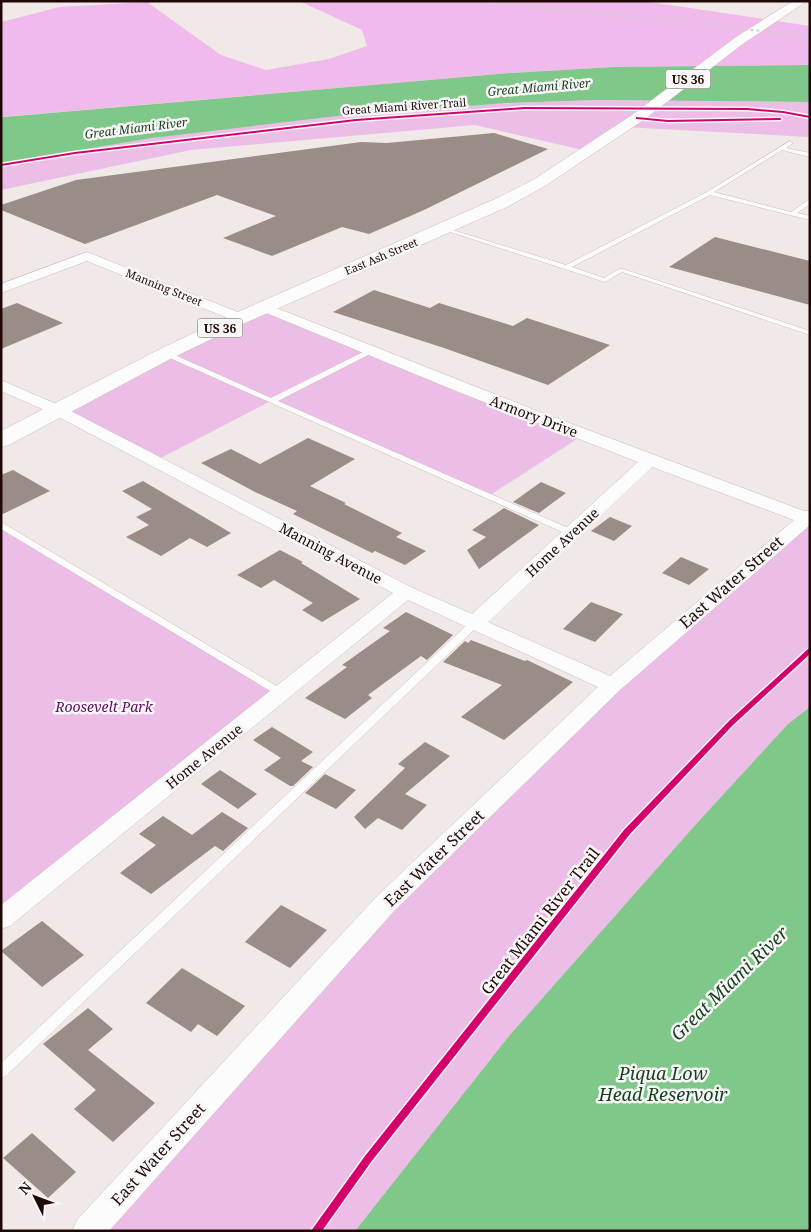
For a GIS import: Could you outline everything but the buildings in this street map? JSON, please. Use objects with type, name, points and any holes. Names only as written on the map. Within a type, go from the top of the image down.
[{"type":"main road","name":"East Ash Street","points":[[740,40],[781,1]]},
{"type":"main road","name":"East Ash Street","points":[[1,440],[165,354],[240,318],[501,204],[538,183],[637,118],[740,40],[801,1]]},
{"type":"street","name":"Manning Street","points":[[1,289],[88,256],[240,318]]},
{"type":"street","name":"Armory Drive","points":[[264,307],[370,352],[649,461],[808,516]]},
{"type":"street","name":"Manning Avenue","points":[[1,384],[57,410],[406,592],[612,684]]},
{"type":"street","name":"Home Avenue","points":[[475,623],[649,461]]},
{"type":"street","name":"East Water Street","points":[[88,1231],[386,903],[612,684],[808,516]]},
{"type":"street","name":"Home Avenue","points":[[1,919],[406,592]]},
{"type":"lane","points":[[568,267],[709,193],[790,143]]},
{"type":"lane","points":[[781,148],[810,155]]},
{"type":"lane","points":[[709,193],[810,218]]},
{"type":"lane","points":[[792,214],[810,201]]},
{"type":"lane","points":[[444,229],[605,280],[621,270],[810,334]]},
{"type":"lane","points":[[271,401],[370,352]]},
{"type":"lane","points":[[165,354],[572,533]]},
{"type":"lane","points":[[1,524],[282,693]]},
{"type":"lane","points":[[1,1072],[475,623]]},
{"type":"green space","points":[[597,100],[810,102],[810,137],[623,127],[587,151],[475,125],[191,150],[1,190],[1,163],[132,141],[262,123],[373,112]]},
{"type":"green space","points":[[264,307],[583,435],[489,496],[271,401],[155,461],[57,410]]},
{"type":"green space","points":[[810,519],[810,707],[788,724],[697,823],[509,1036],[355,1231],[88,1231],[128,1186],[612,685]]},
{"type":"green space","name":"Roosevelt Park","points":[[1,525],[281,693],[1,919]]},
{"type":"shaded area","points":[[299,1],[643,1],[810,26],[810,65],[614,67],[511,73],[1,117],[1,22],[60,7],[147,2],[221,55],[266,70],[329,59],[367,46],[362,30]]},
{"type":"water","name":"Great Miami River","points":[[810,65],[810,102],[597,100],[507,103],[337,116],[152,138],[1,163],[1,117],[511,73],[614,67]]},
{"type":"water","name":"Piqua Low Head Reservoir","points":[[810,707],[810,1231],[355,1231],[509,1036],[697,823],[788,724]]},
{"type":"railway","points":[[470,1],[687,22],[810,37]]},
{"type":"cycle path","name":"Great Miami River Trail","points":[[1,165],[75,153],[356,120],[524,108],[747,109],[783,112],[810,117]]},
{"type":"cycle path","points":[[637,118],[668,121],[780,119]]},
{"type":"cycle path","name":"Great Miami River Trail","points":[[316,1231],[368,1159],[627,832],[731,723],[810,650]]}]
